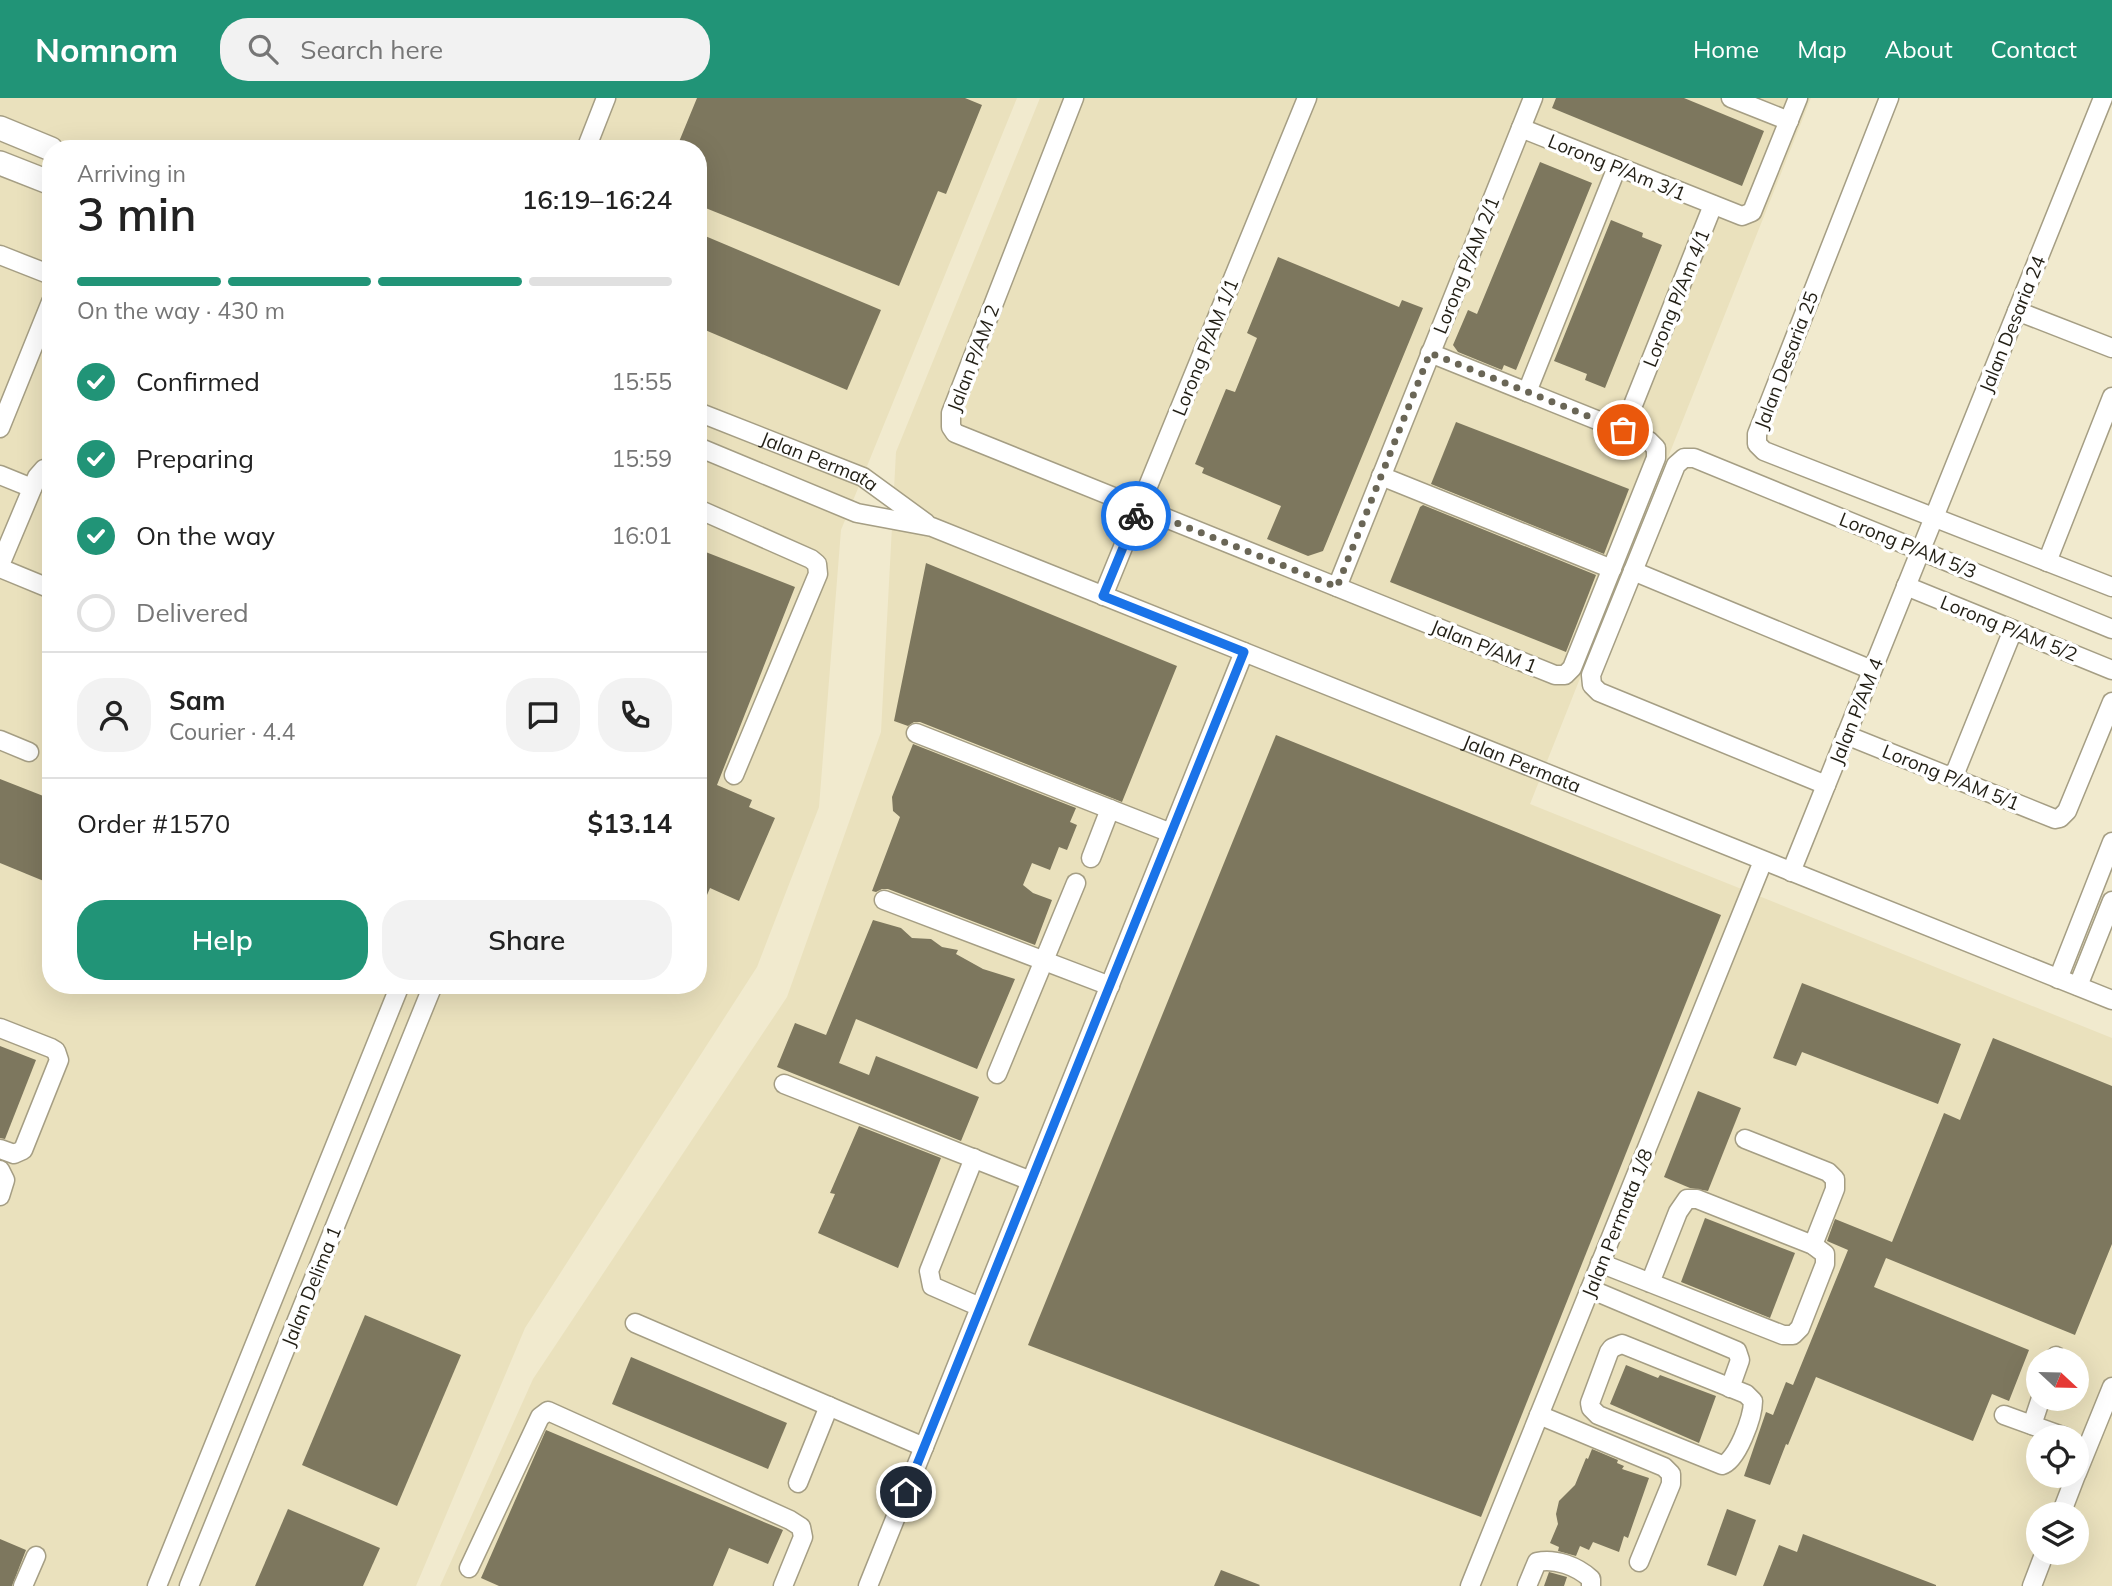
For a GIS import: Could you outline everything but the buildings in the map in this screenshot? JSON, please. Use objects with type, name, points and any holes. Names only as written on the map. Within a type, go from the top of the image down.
[{"type":"main road","points":[[0,128],[42,145]]},
{"type":"main road","points":[[0,163],[42,179]]},
{"type":"street","points":[[590,140],[606,98]]},
{"type":"street","name":"Jalan P/AM 2","points":[[1074,98],[950,420],[951,427],[961,437],[1139,508]]},
{"type":"street","name":"Lorong P/AM 1/1","points":[[1103,596],[1307,98]]},
{"type":"street","name":"Lorong P/AM 2/1","points":[[1337,587],[1533,98]]},
{"type":"street","points":[[1731,98],[1789,121],[1798,98]]},
{"type":"street","name":"Jalan Desaria 25","points":[[1889,98],[1756,439],[1760,449],[1764,451],[1934,517]]},
{"type":"street","name":"Jalan Desaria 24","points":[[1920,551],[2103,98]]},
{"type":"street","name":"Lorong P/Am 3/1","points":[[1521,128],[1737,215],[1748,215],[1752,212],[1789,121]]},
{"type":"street","points":[[1527,392],[1617,167]]},
{"type":"street","name":"Lorong P/Am 4/1","points":[[1623,430],[1713,205]]},
{"type":"street","points":[[0,255],[42,271]]},
{"type":"street","points":[[2017,311],[2112,348]]},
{"type":"street","points":[[0,428],[5,401],[42,321]]},
{"type":"street","points":[[1430,353],[1623,430]]},
{"type":"street","points":[[2047,562],[2112,397]]},
{"type":"street","name":"Jalan Permata","points":[[707,416],[863,477],[932,527]]},
{"type":"street","name":"Jalan P/AM 1","points":[[1139,508],[1560,676],[1565,675],[1572,667],[1657,453],[1649,441],[1623,430]]},
{"type":"street","name":"Jalan Permata","points":[[707,451],[857,513],[932,527],[2112,1000]]},
{"type":"street","name":"Lorong P/AM 5/3","points":[[1633,572],[1676,465],[1679,460],[1689,457],[2112,629]]},
{"type":"street","points":[[42,471],[39,472],[0,566],[42,585]]},
{"type":"street","points":[[0,475],[32,488]]},
{"type":"street","points":[[1381,476],[1612,569]]},
{"type":"street","points":[[707,513],[817,564],[818,574],[734,775]]},
{"type":"street","points":[[1934,517],[2112,587]]},
{"type":"street","name":"Jalan P/AM 4","points":[[1791,872],[1920,551]]},
{"type":"street","points":[[1826,785],[1605,695],[1595,690],[1590,680],[1591,675],[1633,572],[1872,670]]},
{"type":"street","name":"Lorong P/AM 5/2","points":[[1906,586],[2112,670]]},
{"type":"street","points":[[1953,778],[2013,630]]},
{"type":"street","points":[[873,1584],[924,1447],[1244,652]]},
{"type":"street","name":"Lorong P/AM 5/1","points":[[1846,735],[2055,819],[2067,811],[2112,702]]},
{"type":"street","points":[[916,733],[1171,833]]},
{"type":"street","points":[[0,740],[29,752]]},
{"type":"street","points":[[1091,858],[1110,809]]},
{"type":"street","points":[[2058,979],[2112,842]]},
{"type":"street","name":"Jalan Permata 1/8","points":[[1470,1586],[1763,861]]},
{"type":"street","points":[[997,1074],[1076,883]]},
{"type":"street","points":[[884,900],[1110,986]]},
{"type":"street","points":[[2078,986],[2112,901]]},
{"type":"street","name":"Jalan Delima 1","points":[[157,1586],[396,994]]},
{"type":"street","name":"Jalan Delima 1","points":[[189,1586],[429,994]]},
{"type":"street","points":[[0,1028],[51,1048],[56,1051],[60,1060],[23,1150],[14,1154],[0,1149]]},
{"type":"street","points":[[784,1084],[1031,1181]]},
{"type":"street","points":[[1745,1139],[1828,1172],[1835,1179],[1835,1189],[1813,1245]]},
{"type":"street","points":[[974,1158],[929,1271],[932,1286],[980,1307]]},
{"type":"street","points":[[0,1170],[5,1180],[0,1196]]},
{"type":"street","points":[[1601,1263],[1650,1283],[1783,1335],[1793,1335],[1800,1328],[1825,1264],[1825,1254],[1813,1245],[1697,1199],[1687,1199],[1678,1212],[1650,1283]]},
{"type":"street","points":[[1590,1289],[1737,1351],[1740,1360],[1730,1388]]},
{"type":"street","points":[[635,1323],[924,1447]]},
{"type":"street","points":[[1622,1344],[1730,1388],[1746,1394],[1753,1401],[1753,1411],[1734,1457],[1722,1465],[1598,1415],[1590,1403],[1609,1352],[1622,1344]]},
{"type":"street","points":[[2089,1431],[2112,1387]]},
{"type":"street","points":[[798,1483],[829,1406]]},
{"type":"street","points":[[469,1568],[540,1417],[548,1410],[778,1514],[801,1527],[803,1537],[783,1586]]},
{"type":"street","points":[[2004,1415],[2032,1425],[2037,1411]]},
{"type":"street","points":[[1539,1415],[1664,1467],[1671,1474],[1671,1484],[1639,1562]]},
{"type":"street","points":[[173,1547],[200,1558]]},
{"type":"street","points":[[23,1586],[36,1556]]},
{"type":"street","points":[[1527,1586],[1537,1562],[1551,1559],[1584,1572],[1591,1580],[1591,1586]]},
{"type":"street","points":[[2032,1586],[2040,1565]]},
{"type":"shaded area","points":[[0,98],[1017,98],[841,530],[819,807],[757,967],[525,1328],[416,1586],[0,1586]]},
{"type":"shaded area","points":[[1040,98],[1811,98],[1530,804],[2112,1038],[2112,1586],[440,1586],[533,1379],[787,997],[881,732],[896,452]]},
{"type":"way so far","points":[[1136,516],[1139,508],[1337,587],[1430,353],[1623,430]]},
{"type":"route","points":[[906,1492],[1244,652],[1103,596],[1136,516]]}]
